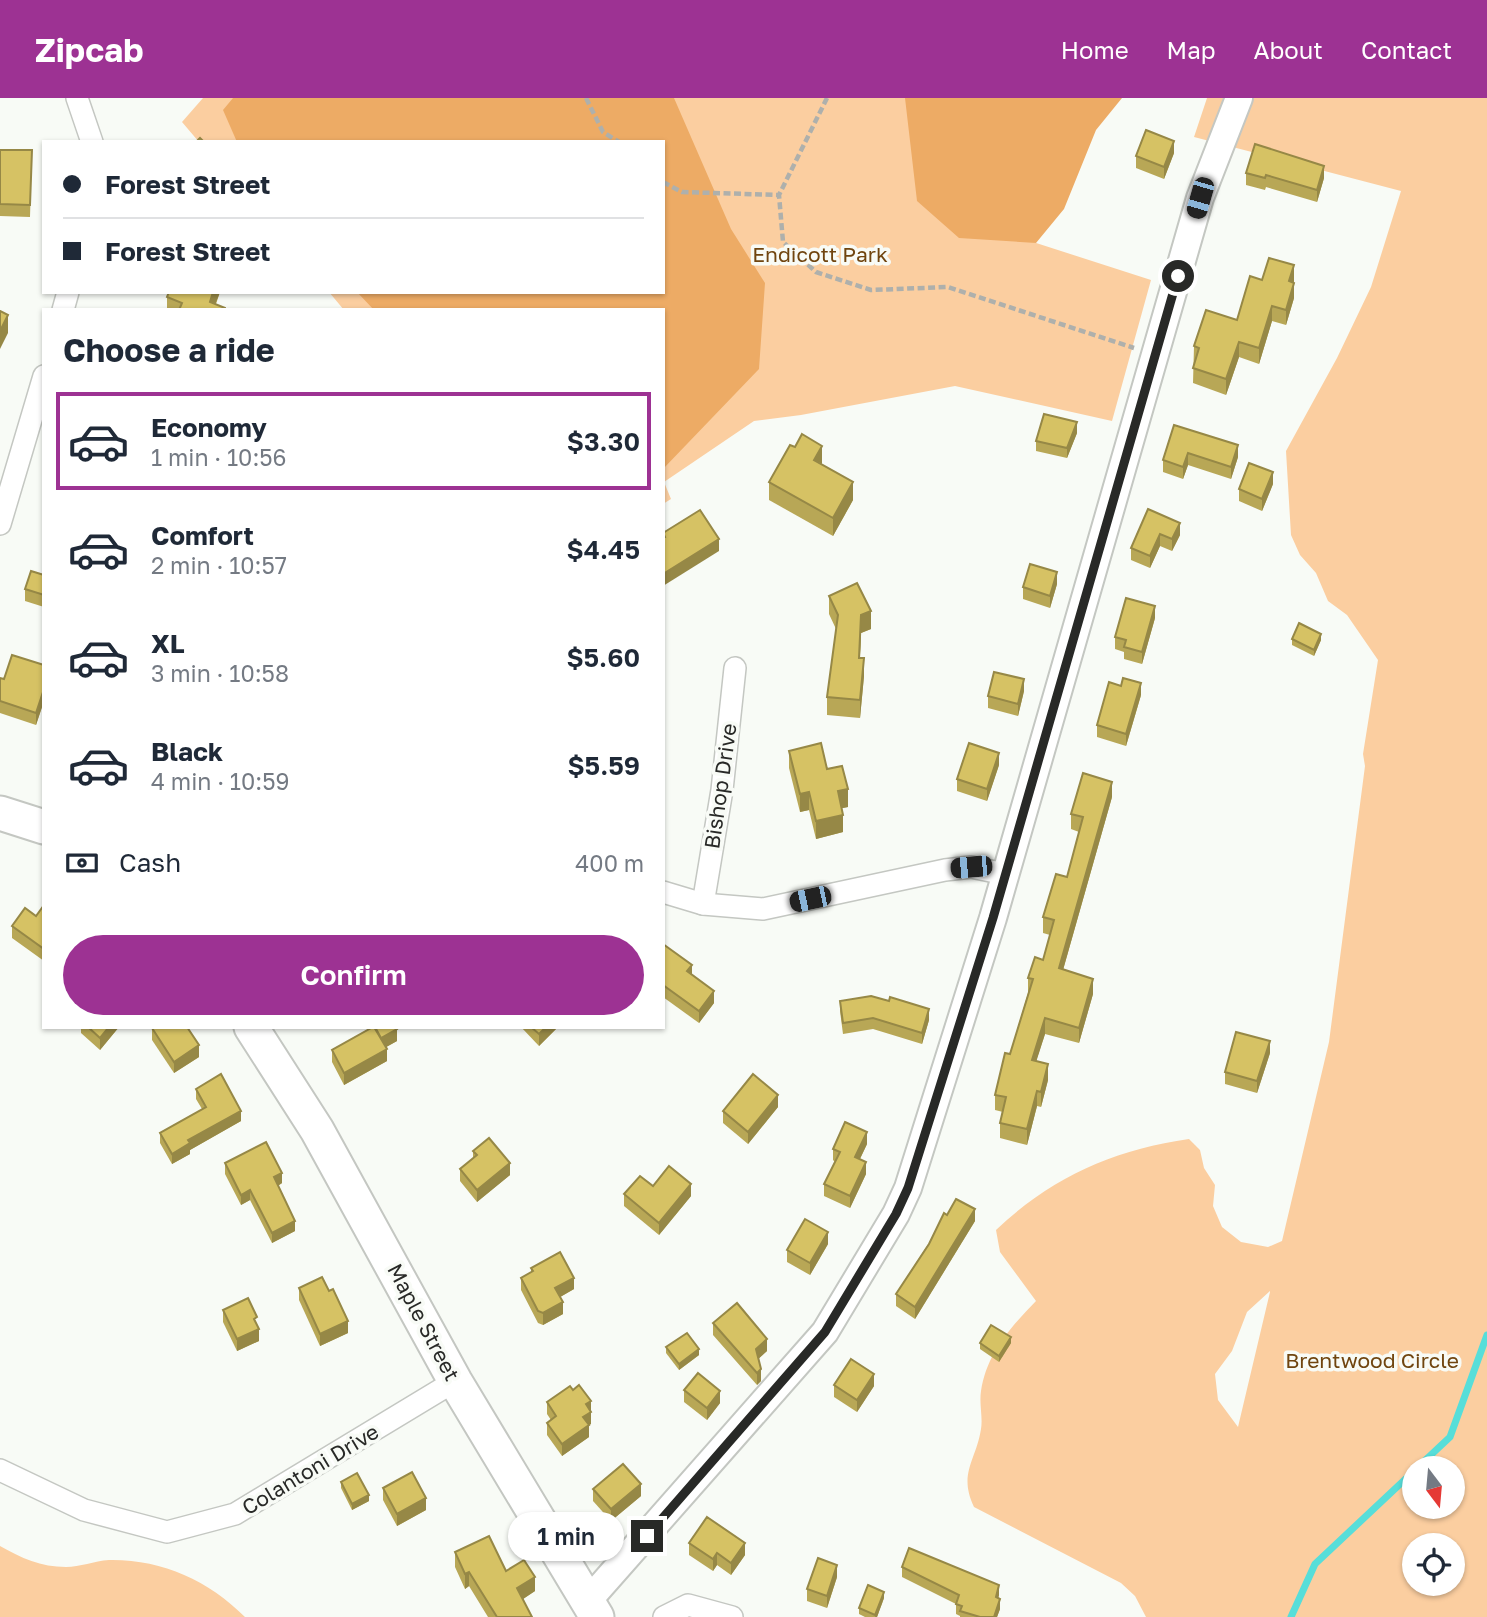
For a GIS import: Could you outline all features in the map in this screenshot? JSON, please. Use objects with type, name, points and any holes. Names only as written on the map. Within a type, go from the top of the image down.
[{"type":"main road","points":[[0,813],[42,826]]},
{"type":"main road","name":"Maple Street","points":[[252,1029],[324,1142],[455,1381],[592,1609]]},
{"type":"street","points":[[77,98],[91,140]]},
{"type":"street","points":[[592,1609],[825,1332],[896,1214],[908,1188],[1005,874],[1200,198],[1239,98]]},
{"type":"street","points":[[0,524],[5,486],[42,382]]},
{"type":"street","name":"Bishop Drive","points":[[703,904],[722,790],[735,668]]},
{"type":"street","points":[[665,893],[703,904],[763,909],[945,870],[971,867],[1005,874]]},
{"type":"street","name":"Colantoni Drive","points":[[0,1470],[84,1510],[167,1532],[235,1514],[455,1381]]},
{"type":"street","points":[[664,1617],[688,1605],[732,1617]]},
{"type":"path","points":[[586,98],[603,132],[616,140]]},
{"type":"path","points":[[827,98],[779,195],[783,242],[816,272],[871,290],[948,287],[1155,355]]},
{"type":"path","points":[[665,183],[682,192],[779,195]]},
{"type":"green space","name":"Endicott Park","points":[[203,98],[1037,98],[1002,232],[1151,280],[1112,421],[955,386],[801,415],[754,421],[665,481],[665,308],[342,308],[331,294],[665,294],[665,140],[197,140],[182,122]]},
{"type":"green space","name":"Brentwood Circle","points":[[1207,98],[1487,98],[1487,1617],[1146,1617],[1135,1596],[1121,1583],[974,1507],[968,1476],[981,1429],[984,1377],[1001,1342],[1036,1301],[1000,1252],[996,1230],[1039,1195],[1085,1169],[1135,1150],[1189,1139],[1200,1150],[1204,1168],[1215,1185],[1213,1206],[1222,1227],[1241,1242],[1268,1247],[1282,1241],[1329,1042],[1365,766],[1363,754],[1378,660],[1347,615],[1328,601],[1316,573],[1300,555],[1291,535],[1286,451],[1337,358],[1371,287],[1401,191],[1194,137]],"holes":[[[1270,1292],[1238,1427],[1218,1400],[1215,1374],[1232,1351],[1247,1312]]]},
{"type":"green space","name":"Endicott Park","points":[[665,484],[671,499],[665,503]]},
{"type":"green space","points":[[0,1546],[32,1561],[57,1567],[109,1560],[147,1563],[165,1568],[199,1582],[245,1617],[0,1617]]},
{"type":"shaded area","points":[[233,98],[674,98],[731,229],[765,283],[759,369],[665,467],[665,308],[372,308],[359,294],[665,294],[665,140],[236,140],[223,110]]},
{"type":"shaded area","points":[[905,98],[1122,98],[1096,130],[1064,209],[1036,243],[959,238],[917,201]]},
{"type":"building","points":[[1146,130],[1174,141],[1164,167],[1136,156]]},
{"type":"building","points":[[1255,144],[1324,166],[1317,190],[1266,175],[1265,178],[1246,173]]},
{"type":"building","points":[[0,150],[32,150],[30,205],[0,204]]},
{"type":"building","points":[[1269,258],[1294,265],[1289,281],[1294,283],[1286,310],[1272,306],[1259,348],[1239,342],[1226,379],[1193,368],[1199,348],[1194,346],[1206,310],[1237,320],[1250,276],[1262,280]]},
{"type":"building","points":[[168,294],[212,294],[210,302],[225,308],[180,308],[182,303],[167,297]]},
{"type":"building","points":[[0,311],[8,315],[0,331]]},
{"type":"building","points":[[1044,414],[1077,422],[1067,448],[1036,441]]},
{"type":"building","points":[[1174,425],[1238,445],[1231,467],[1188,453],[1183,467],[1163,460]]},
{"type":"building","points":[[802,434],[822,446],[814,460],[853,482],[833,518],[769,482],[790,445],[795,447]]},
{"type":"building","points":[[1249,463],[1273,472],[1262,499],[1239,489]]},
{"type":"building","points":[[1148,509],[1180,523],[1172,539],[1160,534],[1150,556],[1131,548]]},
{"type":"building","points":[[700,510],[719,539],[665,573],[665,532]]},
{"type":"building","points":[[1030,564],[1057,572],[1050,596],[1023,587]]},
{"type":"building","points":[[31,571],[42,574],[42,594],[25,589]]},
{"type":"building","points":[[857,583],[871,611],[861,615],[859,658],[864,658],[860,700],[827,697],[838,615],[829,596]]},
{"type":"building","points":[[1126,598],[1155,606],[1142,652],[1124,647],[1126,640],[1115,637]]},
{"type":"building","points":[[1299,623],[1321,634],[1314,650],[1292,639]]},
{"type":"building","points":[[12,655],[42,664],[42,695],[36,713],[0,701],[0,678],[4,679]]},
{"type":"building","points":[[994,672],[1024,679],[1018,704],[988,696]]},
{"type":"building","points":[[1123,678],[1141,683],[1126,734],[1097,725],[1109,682],[1121,686]]},
{"type":"building","points":[[821,743],[827,769],[842,766],[848,789],[838,791],[843,815],[816,821],[809,792],[800,794],[789,751]]},
{"type":"building","points":[[969,743],[999,753],[987,789],[957,779]]},
{"type":"building","points":[[1083,773],[1112,782],[1059,968],[1093,979],[1079,1028],[1045,1018],[1032,1060],[1048,1064],[1041,1092],[1037,1091],[1027,1129],[1000,1123],[1006,1097],[995,1095],[1005,1053],[1010,1054],[1033,979],[1028,978],[1035,957],[1043,960],[1054,920],[1043,917],[1056,874],[1067,877],[1083,817],[1071,814]]},
{"type":"building","points":[[25,908],[36,916],[42,908],[42,948],[12,926]]},
{"type":"building","points":[[665,945],[692,965],[687,971],[714,991],[699,1011],[665,986]]},
{"type":"building","points":[[871,996],[889,1001],[890,997],[929,1009],[922,1033],[873,1018],[843,1023],[840,1001]]},
{"type":"building","points":[[90,1029],[107,1029],[100,1038]]},
{"type":"building","points":[[153,1029],[188,1029],[199,1045],[174,1062]]},
{"type":"building","points":[[370,1029],[375,1029],[387,1049],[344,1073],[332,1050]]},
{"type":"building","points":[[376,1029],[397,1029],[381,1038]]},
{"type":"building","points":[[1236,1032],[1270,1041],[1257,1081],[1225,1072]]},
{"type":"building","points":[[221,1074],[241,1111],[188,1140],[190,1143],[172,1154],[160,1133],[206,1107],[196,1089]]},
{"type":"building","points":[[753,1074],[778,1095],[748,1132],[723,1111]]},
{"type":"building","points":[[845,1122],[867,1132],[855,1157],[866,1162],[850,1196],[824,1184],[840,1152],[833,1149]]},
{"type":"building","points":[[489,1138],[510,1163],[477,1190],[460,1169],[477,1155],[473,1151]]},
{"type":"building","points":[[266,1142],[282,1173],[274,1177],[295,1221],[272,1233],[250,1190],[241,1195],[225,1163]]},
{"type":"building","points":[[669,1166],[691,1184],[659,1223],[624,1194],[640,1176],[653,1186]]},
{"type":"building","points":[[956,1199],[975,1209],[915,1307],[896,1294],[929,1244],[944,1213],[947,1215]]},
{"type":"building","points":[[805,1219],[828,1232],[810,1263],[787,1250]]},
{"type":"building","points":[[560,1252],[574,1278],[555,1288],[563,1302],[543,1313],[538,1311],[521,1278],[533,1271],[531,1268]]},
{"type":"building","points":[[322,1277],[329,1291],[333,1289],[348,1321],[320,1334],[299,1288]]},
{"type":"building","points":[[248,1298],[257,1317],[254,1319],[259,1329],[237,1339],[223,1310]]},
{"type":"building","points":[[737,1303],[767,1339],[756,1349],[761,1369],[757,1373],[713,1323]]},
{"type":"building","points":[[991,1325],[1011,1337],[999,1356],[980,1343]]},
{"type":"building","points":[[687,1333],[699,1349],[679,1364],[666,1347]]},
{"type":"building","points":[[851,1359],[874,1374],[857,1400],[834,1385]]},
{"type":"building","points":[[698,1373],[720,1391],[707,1408],[684,1390]]},
{"type":"building","points":[[579,1385],[591,1401],[586,1404],[591,1412],[583,1417],[589,1425],[562,1444],[547,1423],[556,1416],[547,1402],[570,1386],[573,1390]]},
{"type":"building","points":[[623,1464],[641,1484],[611,1509],[593,1489]]},
{"type":"building","points":[[412,1472],[426,1498],[397,1514],[383,1488]]},
{"type":"building","points":[[357,1473],[369,1495],[352,1504],[341,1482]]},
{"type":"building","points":[[707,1517],[745,1543],[731,1563],[717,1553],[713,1559],[689,1543]]},
{"type":"building","points":[[489,1536],[506,1571],[524,1560],[535,1577],[517,1588],[532,1617],[497,1617],[469,1572],[465,1574],[455,1552]]},
{"type":"building","points":[[909,1548],[999,1585],[996,1597],[1000,1599],[994,1617],[980,1617],[960,1611],[962,1606],[956,1604],[959,1595],[902,1567]]},
{"type":"building","points":[[818,1558],[837,1565],[827,1596],[807,1589]]},
{"type":"building","points":[[868,1585],[884,1592],[875,1615],[859,1608]]},
{"type":"waterway","points":[[1430,1456],[1450,1437],[1487,1335]]},
{"type":"waterway","points":[[1291,1617],[1315,1564],[1402,1482]]},
{"type":"route","points":[[647,1536],[825,1332],[896,1214],[908,1188],[993,918],[1032,774],[1178,276]]}]
